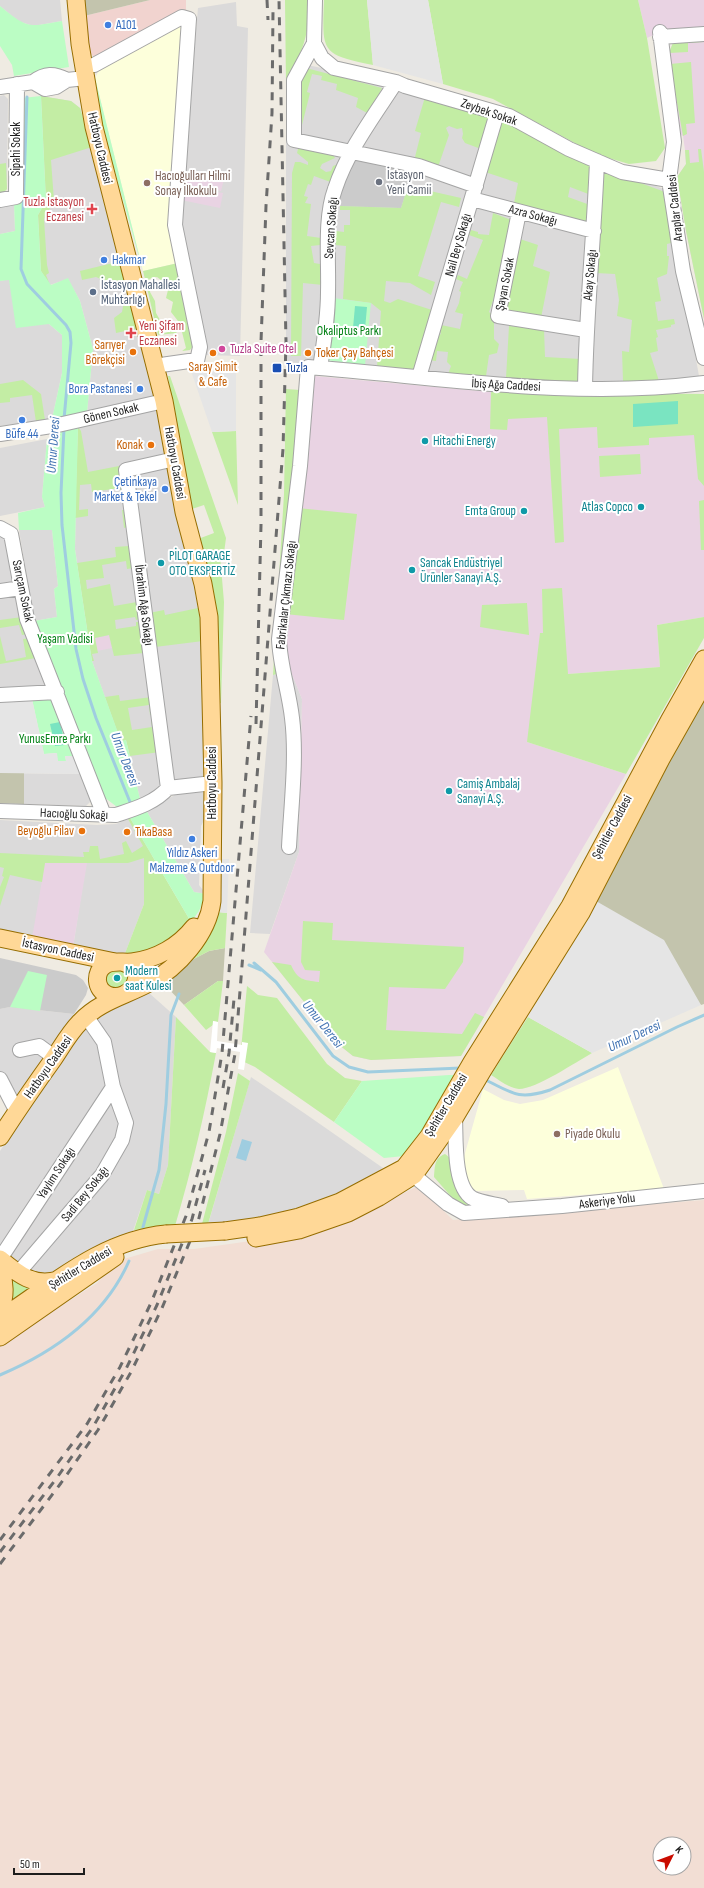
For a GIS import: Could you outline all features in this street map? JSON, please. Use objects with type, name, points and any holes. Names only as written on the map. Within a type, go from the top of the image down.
[{"type":"main road","name":"Hatboyu Caddesi","points":[[66,0],[73,30],[80,44]]},
{"type":"main road","name":"Hatboyu Caddesi","points":[[76,0],[80,44],[94,127],[164,401],[184,512],[203,584],[209,617],[213,783],[212,889],[211,906],[208,917],[201,931],[190,947],[160,976],[148,983],[117,996],[108,995],[103,992],[98,982],[98,973],[103,967],[119,962],[140,961],[153,957],[182,939],[203,915],[212,889]]},
{"type":"main road","name":"Şehitler Caddesi","points":[[409,1171],[472,1062],[570,906],[665,728],[704,659]]},
{"type":"main road","name":"Şehitler Caddesi","points":[[0,1337],[16,1328],[111,1248],[149,1236],[164,1239],[222,1235],[293,1218],[340,1202],[409,1171],[455,1117],[581,913],[661,759],[704,683]]},
{"type":"main road","name":"İstasyon Caddesi","points":[[0,938],[119,962]]},
{"type":"main road","name":"İstasyon Caddesi","points":[[0,949],[76,965],[90,972],[98,982]]},
{"type":"main road","name":"Hatboyu Caddesi","points":[[0,1137],[54,1057],[81,1022],[103,1004],[135,986],[137,978],[130,966],[119,962]]},
{"type":"main road","points":[[81,1022],[96,996],[98,982]]},
{"type":"main road","points":[[0,1259],[18,1273],[38,1283],[48,1283],[60,1279]]},
{"type":"main road","name":"Şehitler Caddesi","points":[[0,1319],[60,1279],[95,1263]]},
{"type":"main road","points":[[0,1268],[4,1280],[5,1295],[0,1311]]},
{"type":"street","points":[[315,0],[314,43],[294,80],[294,140],[419,166],[476,186]]},
{"type":"street","points":[[0,87],[33,82],[44,75],[56,74],[67,80],[182,17],[189,19],[175,225],[200,347],[197,361],[154,366]]},
{"type":"street","name":"Araplar Caddesi","points":[[704,34],[660,35],[674,142],[669,180],[683,270],[704,358]]},
{"type":"street","name":"Zeybek Sokak","points":[[314,43],[322,58],[334,68],[396,82],[405,86],[509,116],[569,149],[622,172],[669,180]]},
{"type":"street","name":"Sevcan Sokağı","points":[[314,367],[326,329],[329,222],[334,190],[350,152],[396,82]]},
{"type":"street","name":"Sipahi Sokak","points":[[0,200],[16,197],[17,84]]},
{"type":"street","name":"Nail Bey Sokağı","points":[[419,377],[497,113]]},
{"type":"street","name":"Akay Sokağı","points":[[585,389],[586,330],[594,231],[597,161]]},
{"type":"street","name":"Azra Sokağı","points":[[472,200],[594,231]]},
{"type":"street","name":"Şayan Sokak","points":[[519,212],[498,316],[586,330]]},
{"type":"street","name":"İbiş Ağa Caddesi","points":[[314,367],[488,385],[585,389],[662,388],[704,383]]},
{"type":"street","name":"Fabrikalar Çıkmazı Sokağı","points":[[289,847],[293,748],[292,719],[281,664],[279,639],[298,481],[314,367]]},
{"type":"street","name":"Gönen Sokak","points":[[0,434],[63,424],[164,401]]},
{"type":"street","name":"İbrahim Ağa Sokağı","points":[[168,788],[126,470],[175,459]]},
{"type":"street","name":"Sarıçam Sokak","points":[[0,528],[11,534],[27,619],[57,692],[104,815]]},
{"type":"street","points":[[0,591],[21,588]]},
{"type":"street","points":[[0,695],[57,692]]},
{"type":"street","points":[[168,788],[213,783]]},
{"type":"street","name":"Hacıoğlu Sokağı","points":[[0,811],[116,815],[132,810],[161,797],[168,788]]},
{"type":"street","name":"Sadi Bey Sokağı","points":[[18,1273],[102,1175],[122,1140],[126,1123],[113,1088],[104,1042],[81,1022]]},
{"type":"street","points":[[20,1050],[39,1046],[54,1057]]},
{"type":"street","points":[[0,1079],[17,1112]]},
{"type":"street","name":"Yaylım Sokağı","points":[[0,1259],[113,1088]]},
{"type":"street","points":[[455,1117],[456,1163],[462,1185],[472,1198],[510,1209]]},
{"type":"street","name":"Askeriye Yolu","points":[[409,1171],[448,1204],[464,1213],[562,1206],[704,1191]]},
{"type":"shaded area","points":[[0,0],[60,0],[62,21],[33,26],[18,21],[0,6]]},
{"type":"shaded area","points":[[82,0],[150,0],[84,16]]},
{"type":"shaded area","points":[[150,0],[186,0],[186,10],[95,57],[90,54],[84,16]]},
{"type":"shaded area","points":[[367,0],[428,0],[443,84],[373,65]]},
{"type":"shaded area","points":[[638,0],[704,0],[704,30],[660,32],[647,38]]},
{"type":"shaded area","points":[[236,2],[237,26],[248,28],[240,356],[206,355],[179,217],[198,8]]},
{"type":"shaded area","name":"Hacıoğulları Hilmi Sonay İlkokulu","points":[[182,22],[178,263],[143,271],[95,78],[101,67]]},
{"type":"shaded area","points":[[704,38],[704,319],[686,231],[677,177],[686,164],[683,136],[679,134],[669,53],[674,40]]},
{"type":"shaded area","points":[[297,63],[396,83],[666,190],[699,376],[659,384],[581,386],[286,362],[286,87]]},
{"type":"shaded area","points":[[4,95],[8,99],[7,189],[0,194],[0,96]]},
{"type":"shaded area","points":[[41,96],[71,101],[80,108],[156,396],[87,413],[93,349],[80,301],[68,279],[50,285],[41,271],[38,215],[46,201]]},
{"type":"shaded area","points":[[354,157],[414,168],[401,208],[337,206],[338,195]]},
{"type":"shaded area","points":[[196,173],[224,179],[221,191],[183,184],[185,175],[195,178]]},
{"type":"shaded area","points":[[184,186],[223,193],[220,208],[181,200]]},
{"type":"shaded area","points":[[14,203],[15,231],[0,234],[0,205]]},
{"type":"shaded area","points":[[9,279],[49,324],[62,335],[62,373],[52,419],[0,426],[0,281]]},
{"type":"shaded area","points":[[191,371],[236,372],[236,431],[212,432]]},
{"type":"shaded area","points":[[314,376],[491,392],[704,394],[704,617],[657,625],[660,667],[568,674],[527,742],[626,774],[461,1056],[371,1060],[353,1056],[338,1044],[264,952],[299,852],[302,699],[283,652]]},
{"type":"shaded area","points":[[159,409],[169,455],[122,466],[161,790],[140,799],[126,740],[121,742],[92,661],[75,549],[78,427]]},
{"type":"shaded area","points":[[47,439],[42,497],[45,507],[0,516],[0,448]]},
{"type":"shaded area","points":[[170,468],[203,633],[206,776],[172,781],[130,475]]},
{"type":"shaded area","points":[[19,530],[52,530],[58,586],[54,589],[57,617],[34,621]]},
{"type":"shaded area","points":[[0,533],[7,538],[15,582],[0,587]]},
{"type":"shaded area","points":[[17,593],[46,684],[45,687],[0,690],[0,595]]},
{"type":"shaded area","points":[[110,635],[112,648],[97,651],[95,638]]},
{"type":"shaded area","points":[[290,669],[302,699],[299,852],[270,934],[250,933],[273,675]]},
{"type":"shaded area","points":[[704,697],[704,1004],[701,1005],[596,901]]},
{"type":"shaded area","points":[[32,699],[44,754],[57,753],[58,761],[66,761],[65,756],[76,756],[83,774],[0,773],[0,702]]},
{"type":"shaded area","points":[[0,773],[83,774],[92,800],[86,806],[0,803]]},
{"type":"shaded area","points":[[0,773],[24,773],[24,804],[0,803]]},
{"type":"shaded area","points":[[205,792],[205,818],[201,826],[199,885],[206,894],[194,892],[146,810],[177,794]]},
{"type":"shaded area","points":[[130,818],[152,855],[145,858],[144,904],[124,956],[73,947],[86,863],[32,938],[0,932],[0,820],[97,825],[116,824]]},
{"type":"shaded area","points":[[221,859],[229,859],[227,913],[217,912],[221,892]]},
{"type":"shaded area","points":[[45,863],[87,863],[73,947],[32,938]]},
{"type":"shaded area","points":[[596,901],[664,940],[701,1005],[592,1053],[528,1017]]},
{"type":"shaded area","points":[[225,948],[223,981],[218,981],[184,1005],[164,984],[190,961],[209,951]]},
{"type":"shaded area","points":[[0,958],[76,975],[83,980],[88,988],[86,995],[74,1014],[10,1007],[0,1009]]},
{"type":"shaded area","points":[[148,992],[176,1017],[168,1165],[159,1194],[147,1190],[132,1234],[107,1242],[78,1255],[49,1276],[31,1272],[0,1248],[0,1151],[75,1037],[98,1016]]},
{"type":"shaded area","points":[[10,1007],[74,1014],[13,1109],[0,1085],[0,1009]]},
{"type":"shaded area","name":"Piyade Okulu","points":[[618,1067],[664,1189],[527,1199],[524,1190],[476,1191],[468,1184],[462,1164],[483,1089],[504,1100],[520,1104],[543,1100]]},
{"type":"shaded area","points":[[251,1077],[383,1168],[366,1183],[280,1218],[207,1228]]},
{"type":"shaded area","points":[[418,1186],[453,1220],[704,1200],[704,1888],[0,1888],[0,1345],[97,1283],[117,1261],[158,1249],[194,1249],[313,1232],[349,1220]]},
{"type":"green space","points":[[285,0],[309,0],[308,24],[304,44],[286,85]]},
{"type":"green space","points":[[324,0],[367,0],[373,65],[343,58],[334,54],[328,48],[325,41],[324,31]]},
{"type":"green space","points":[[428,0],[638,0],[647,38],[665,148],[656,161],[629,164],[595,154],[493,99],[443,84]]},
{"type":"green space","points":[[0,6],[17,19],[29,24],[35,25],[62,21],[69,67],[14,76],[12,65],[0,46]]},
{"type":"green space","points":[[704,38],[704,42],[688,43],[688,52],[669,53],[674,40]]},
{"type":"green space","points":[[691,62],[695,123],[686,124],[687,134],[683,136],[670,64]]},
{"type":"green space","points":[[306,68],[382,88],[369,114],[356,107],[358,98],[336,90],[337,84],[321,80],[322,76],[312,74],[307,92],[310,93],[299,137],[297,137],[302,72]]},
{"type":"green space","points":[[95,78],[143,271],[105,136],[94,82]]},
{"type":"green space","points":[[41,96],[71,101],[80,108],[92,147],[51,160],[54,201],[44,219],[47,265],[49,273],[46,275],[50,285],[41,271],[38,215],[46,201]]},
{"type":"green space","points":[[41,96],[46,201],[38,215],[41,271],[51,285],[68,278],[80,301],[93,349],[87,413],[52,419],[62,373],[62,335],[49,324],[16,328],[9,280],[0,281],[0,234],[15,231],[14,203],[21,202],[22,98]]},
{"type":"green space","points":[[425,97],[490,117],[481,149],[465,143],[462,138],[462,128],[457,129],[449,126],[446,128],[449,135],[437,170],[414,161],[421,133],[415,131]]},
{"type":"green space","points":[[500,119],[593,163],[591,195],[570,187],[568,197],[590,205],[589,226],[513,208],[518,183],[485,172]]},
{"type":"green space","points":[[305,148],[332,153],[335,158],[322,164],[320,168],[326,172],[331,171],[333,166],[341,163],[333,183],[314,176],[311,185],[308,184],[304,196],[308,197],[305,203],[311,204],[307,236],[321,238],[320,245],[311,246],[314,263],[320,264],[324,268],[323,285],[303,283],[301,356],[291,356],[292,173],[295,162],[308,165],[308,162],[297,153],[298,149]]},
{"type":"green space","points":[[698,149],[701,149],[704,172],[704,319],[686,231],[677,177],[686,164],[685,150],[689,150],[690,163],[699,162]]},
{"type":"green space","points":[[6,163],[7,189],[0,194],[0,164]]},
{"type":"green space","points":[[608,171],[665,192],[671,243],[667,244],[667,256],[669,256],[667,274],[657,278],[661,301],[655,302],[658,321],[674,319],[675,324],[671,325],[671,327],[656,330],[658,337],[656,338],[658,351],[650,353],[659,381],[623,381],[622,351],[629,352],[632,320],[617,316],[619,300],[615,274],[596,273],[601,176]]},
{"type":"green space","points":[[408,186],[461,198],[459,207],[441,202],[418,276],[435,282],[431,295],[410,283],[386,281],[384,301],[390,303],[398,299],[435,311],[415,370],[377,367],[381,311],[371,303],[343,299],[346,246],[335,245],[336,231],[344,232],[344,225],[350,225],[350,210],[340,210],[340,206],[401,208]]},
{"type":"green space","points":[[493,213],[511,220],[496,292],[489,312],[494,316],[494,339],[499,344],[497,353],[489,355],[486,376],[448,374],[451,366],[447,362],[448,352],[437,351],[436,361],[428,360],[436,336],[441,334],[439,330],[441,325],[460,329],[463,314],[455,312],[459,303],[461,292],[459,291],[463,282],[456,279],[458,275],[467,279],[483,240],[469,235],[471,230],[478,232],[478,234],[489,235]]},
{"type":"green space","points":[[517,238],[538,245],[533,266],[550,272],[541,318],[502,313]]},
{"type":"green space","points":[[121,261],[127,283],[120,287],[96,277],[82,280],[80,271]]},
{"type":"green space","points":[[178,263],[193,346],[190,350],[182,351],[186,348],[182,332],[179,332],[178,321],[171,312],[173,302],[166,298],[168,290],[173,285],[165,283],[157,277],[149,279],[151,283],[150,292],[155,301],[156,313],[160,320],[160,330],[165,333],[174,330],[177,333],[158,335],[143,271]]},
{"type":"green space","name":"Okaliptus Parkı","points":[[333,298],[371,303],[365,365],[326,360]]},
{"type":"green space","points":[[124,301],[132,304],[139,328],[116,333],[114,318],[122,312]]},
{"type":"green space","points":[[355,306],[367,307],[365,329],[353,328]]},
{"type":"green space","points":[[509,326],[544,329],[545,357],[581,359],[580,384],[506,378]]},
{"type":"green space","points":[[168,376],[170,376],[226,538],[224,553],[220,555],[224,602],[221,703],[218,703],[218,619],[208,567],[198,539],[214,533],[204,505],[189,510]]},
{"type":"green space","points":[[23,380],[41,394],[45,420],[36,422],[32,395],[10,398],[10,402],[0,403],[0,384]]},
{"type":"green space","points":[[286,389],[300,390],[280,673],[273,675],[284,494]]},
{"type":"green space","points":[[491,392],[704,394],[704,486],[698,479],[694,435],[649,438],[649,445],[598,448],[597,427],[559,429],[564,542],[555,543],[547,417],[508,419],[507,430],[490,429]]},
{"type":"green space","points":[[678,401],[678,424],[633,427],[633,404]]},
{"type":"green space","points":[[78,427],[81,431],[88,472],[119,466],[128,527],[124,528],[122,510],[124,510],[120,488],[92,492],[91,484],[80,485],[79,510],[88,509],[88,516],[75,518]]},
{"type":"green space","name":"Yaşam Vadisi","points":[[78,427],[75,549],[92,661],[121,741],[126,740],[140,799],[117,807],[104,797],[34,621],[57,617],[54,589],[58,586],[52,530],[19,530],[18,513],[45,507],[42,497],[47,439],[56,437],[60,431]]},
{"type":"green space","points":[[236,431],[238,505],[212,432]]},
{"type":"green space","points":[[640,454],[641,474],[600,477],[599,456]]},
{"type":"green space","points":[[704,500],[704,550],[701,550],[699,501]]},
{"type":"green space","points":[[298,508],[357,514],[344,620],[285,614]]},
{"type":"green space","points":[[129,546],[133,568],[127,569],[126,561],[102,565],[104,578],[86,580],[87,589],[110,584],[114,606],[137,602],[140,619],[136,620],[135,617],[115,620],[116,629],[136,626],[136,622],[140,622],[144,653],[114,656],[109,635],[95,638],[98,653],[92,654],[94,661],[92,661],[77,563],[116,557],[115,547]]},
{"type":"green space","points":[[562,588],[568,674],[660,667],[657,625],[704,617],[704,638],[626,774],[527,742],[540,633],[543,633],[542,589]]},
{"type":"green space","points":[[527,603],[529,635],[480,627],[482,605]]},
{"type":"green space","points":[[198,608],[203,641],[155,647],[149,613],[164,610],[165,615]]},
{"type":"green space","points":[[22,617],[28,634],[22,635],[19,625],[0,628],[0,620]]},
{"type":"green space","points":[[0,636],[6,661],[26,657],[23,639],[29,638],[36,658],[0,664]]},
{"type":"green space","points":[[119,695],[120,701],[152,697],[155,714],[150,715],[149,705],[128,708],[132,730],[152,727],[151,720],[155,719],[160,752],[130,756],[126,740],[121,742],[105,697]]},
{"type":"green space","name":"YunusEmre Parkı","points":[[51,698],[76,756],[65,756],[66,761],[58,762],[56,753],[44,754],[32,699]]},
{"type":"green space","points":[[60,722],[65,745],[55,746],[50,724]]},
{"type":"green space","points":[[146,810],[194,892],[206,894],[199,911],[191,922],[130,818]]},
{"type":"green space","points":[[130,818],[191,922],[182,931],[154,950],[124,956],[144,904],[144,858],[128,863],[45,863],[42,882],[10,875],[0,906],[0,887],[4,877],[2,876],[4,868],[0,867],[0,853],[84,857],[83,852],[89,852],[90,846],[98,846],[100,859],[124,854],[122,843],[126,841],[132,853],[143,846],[128,819]]},
{"type":"green space","points":[[217,912],[227,913],[225,948],[209,951],[190,961],[209,935]]},
{"type":"green space","points":[[303,921],[333,923],[332,940],[464,947],[463,962],[445,989],[389,987],[386,1030],[462,1034],[475,1013],[484,1017],[461,1056],[371,1060],[353,1056],[338,1044],[272,962],[291,965],[296,974],[302,978],[309,981],[319,982],[320,971],[305,970],[301,962]]},
{"type":"green space","points":[[111,969],[127,970],[130,983],[115,989],[107,986],[105,975]]},
{"type":"green space","points":[[28,971],[47,975],[40,1011],[10,1007]]},
{"type":"green space","points":[[218,981],[223,981],[218,1022],[213,1021],[213,1025],[206,1030],[184,1005]]},
{"type":"green space","points":[[247,986],[258,995],[277,998],[327,1064],[345,1078],[362,1081],[334,1122],[255,1067],[240,1060]]},
{"type":"green space","points":[[176,1017],[210,1052],[216,1053],[212,1075],[193,1162],[175,1226],[134,1230],[147,1190],[159,1194],[168,1165]]},
{"type":"green space","points":[[528,1017],[592,1053],[535,1085],[519,1089],[504,1084],[491,1075]]},
{"type":"green space","points":[[238,1073],[250,1081],[208,1224],[202,1224],[226,1132]]},
{"type":"green space","points":[[455,1075],[448,1096],[404,1156],[384,1158],[334,1122],[362,1081]]},
{"type":"green space","points":[[445,1154],[449,1157],[453,1166],[457,1187],[461,1196],[468,1205],[466,1208],[454,1200],[434,1177],[437,1160]]},
{"type":"green space","points":[[10,1275],[40,1288],[7,1308]]},
{"type":"water","points":[[242,1139],[252,1142],[246,1161],[236,1158]]},
{"type":"pier","points":[[213,1021],[218,1022],[217,1041],[242,1045],[242,1042],[248,1043],[244,1070],[238,1069],[240,1052],[217,1048],[216,1053],[210,1052]]},
{"type":"waterway","name":"Umur Deresi","points":[[27,97],[21,269],[27,284],[66,325],[70,332],[71,343],[64,419]]},
{"type":"waterway","name":"Umur Deresi","points":[[64,428],[61,493],[62,525],[76,649],[83,679],[96,718],[130,802]]},
{"type":"waterway","name":"Umur Deresi","points":[[254,963],[276,982],[333,1056],[349,1067],[368,1072],[461,1068]]},
{"type":"waterway","name":"Umur Deresi","points":[[249,965],[261,970]]},
{"type":"waterway","points":[[143,1227],[159,1170],[166,1104],[171,1015],[179,994]]},
{"type":"waterway","name":"Umur Deresi","points":[[486,1080],[503,1089],[517,1094],[531,1095],[540,1093],[550,1090],[704,1015]]},
{"type":"waterway","points":[[0,1375],[40,1355],[76,1330],[106,1299],[119,1281],[129,1261]]},
{"type":"railway","points":[[267,0],[268,20]]},
{"type":"railway","points":[[0,1564],[61,1483],[98,1430],[131,1372],[162,1308],[198,1222],[220,1134],[235,1054],[283,449],[286,342],[279,0]]},
{"type":"railway","points":[[256,724],[261,525],[261,342],[266,206],[272,113],[273,10]]},
{"type":"railway","points":[[0,1540],[87,1424],[120,1367],[151,1303],[186,1216],[209,1132],[222,1053],[251,716]]},
{"type":"railway","points":[[223,1088],[229,1053],[234,999]]},
{"type":"railway","points":[[0,1552],[56,1479],[93,1427],[126,1369],[157,1305],[192,1219],[205,1170]]},
{"type":"place","name":"A101","points":[[108,25]]},
{"type":"place","name":"İstasyon Yeni Camii","points":[[379,182]]},
{"type":"place","name":"Hacıoğulları Hilmi Sonay İlkokulu","points":[[147,183]]},
{"type":"place","name":"Tuzla İstasyon Eczanesi","points":[[92,209]]},
{"type":"place","name":"Hakmar","points":[[104,260]]},
{"type":"place","name":"İstasyon Mahallesi Muhtarlığı","points":[[93,292]]},
{"type":"place","name":"Yeni Şifam Eczanesi","points":[[131,333]]},
{"type":"place","name":"Tuzla Suite Otel","points":[[222,349]]},
{"type":"place","name":"Sarıyer Börekçisi","points":[[133,352]]},
{"type":"place","name":"Saray Simit & Cafe","points":[[213,353]]},
{"type":"place","name":"Toker Çay Bahçesi","points":[[308,353]]},
{"type":"place","name":"Tuzla","points":[[277,368]]},
{"type":"place","name":"Bora Pastanesi","points":[[140,389]]},
{"type":"place","name":"Büfe 44","points":[[22,420]]},
{"type":"place","name":"Hitachi Energy","points":[[425,441]]},
{"type":"place","name":"Konak","points":[[151,445]]},
{"type":"place","name":"Çetinkaya Market & Tekel","points":[[165,489]]},
{"type":"place","name":"Atlas Copco","points":[[641,507]]},
{"type":"place","name":"Emta Group","points":[[524,511]]},
{"type":"place","name":"PİLOT GARAGE OTO EKSPERTİZ","points":[[161,563]]},
{"type":"place","name":"Sancak Endüstriyel Ürünler Sanayi A.Ş.","points":[[412,570]]},
{"type":"place","name":"Camiş Ambalaj Sanayi A.Ş.","points":[[449,791]]},
{"type":"place","name":"Beyoğlu Pilav","points":[[82,831]]},
{"type":"place","name":"TıkaBasa","points":[[127,832]]},
{"type":"place","name":"Yıldız Askeri Malzeme & Outdoor","points":[[192,839]]},
{"type":"place","name":"Modern saat Kulesi","points":[[117,978]]},
{"type":"place","name":"Piyade Okulu","points":[[557,1134]]}]
